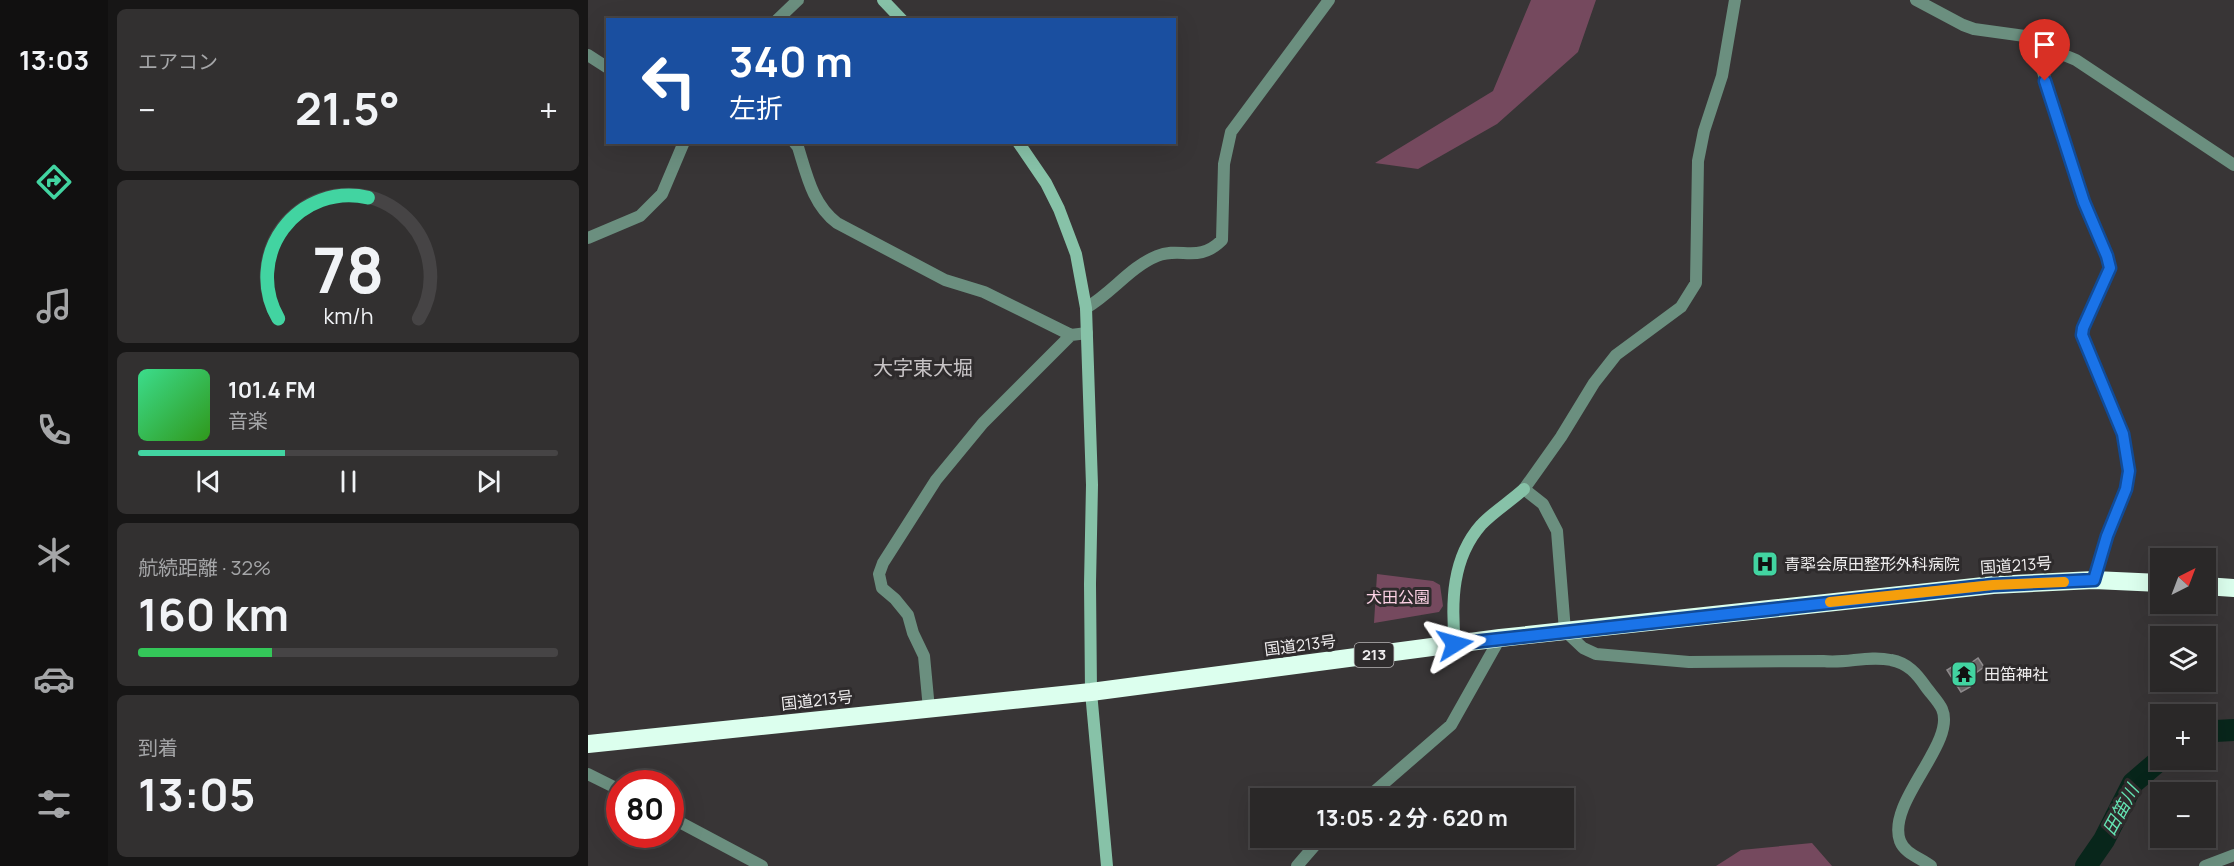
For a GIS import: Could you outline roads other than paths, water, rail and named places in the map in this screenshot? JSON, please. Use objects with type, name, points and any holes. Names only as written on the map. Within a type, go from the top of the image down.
[{"type":"highway","name":"国道213号","points":[[588,744],[1090,692],[1500,638],[1993,585],[2094,580],[2150,582]]},
{"type":"highway","points":[[2216,587],[2234,588]]},
{"type":"street","points":[[779,18],[798,0]]},
{"type":"street","points":[[883,0],[900,18]]},
{"type":"street","points":[[1086,308],[1108,294],[1148,260],[1160,254],[1197,254],[1213,249],[1222,240],[1224,164],[1231,132],[1329,0]]},
{"type":"street","points":[[1455,644],[1453,599],[1465,547],[1483,523],[1524,489],[1561,436],[1594,382],[1617,355],[1681,307],[1696,283],[1698,161],[1704,131],[1722,76],[1736,0]]},
{"type":"street","points":[[1916,0],[1940,15],[1974,29],[2032,37],[2047,48],[2096,71],[2234,165]]},
{"type":"street","points":[[2032,37],[2084,202],[2110,268],[2082,335],[2123,434],[2129,471],[2126,489],[2107,536],[2094,580]]},
{"type":"street","points":[[588,55],[606,67]]},
{"type":"street","points":[[588,238],[640,216],[662,194],[683,144]]},
{"type":"street","points":[[796,144],[815,200],[837,223],[945,280],[984,292],[1071,335],[1087,333]]},
{"type":"street","points":[[1019,144],[1042,177],[1059,209],[1076,254],[1086,308],[1092,485],[1090,692],[1107,866]]},
{"type":"street","points":[[929,709],[924,656],[913,633],[908,615],[895,598],[882,588],[879,574],[883,563],[936,480],[983,423],[1071,335]]},
{"type":"street","points":[[1524,489],[1543,504],[1557,531],[1566,631],[1583,648],[1596,654],[1689,662],[1823,661],[1837,663],[1870,658],[1893,660],[1915,671],[1943,711],[1942,732],[1919,780],[1900,811],[1898,829],[1900,842],[1912,855],[1931,866]]},
{"type":"street","points":[[1379,788],[1451,725],[1500,638]]},
{"type":"street","points":[[588,774],[606,783]]},
{"type":"street","points":[[684,824],[762,866]]},
{"type":"street","points":[[1297,866],[1313,848]]},
{"type":"street","points":[[2205,866],[2234,855]]},
{"type":"waterway","name":"田笛川","points":[[2216,731],[2234,730]]},
{"type":"waterway","name":"田笛川","points":[[2086,866],[2104,840],[2133,783],[2150,768]]},
{"type":"place","name":"青翆会原田整形外科病院","points":[[1765,564]]},
{"type":"place","name":"田笛神社","points":[[1964,674]]},
{"type":"district","name":"大字東大堀","points":[[923,368]]},
{"type":"park label","name":"犬田公園","points":[[1398,597]]}]
